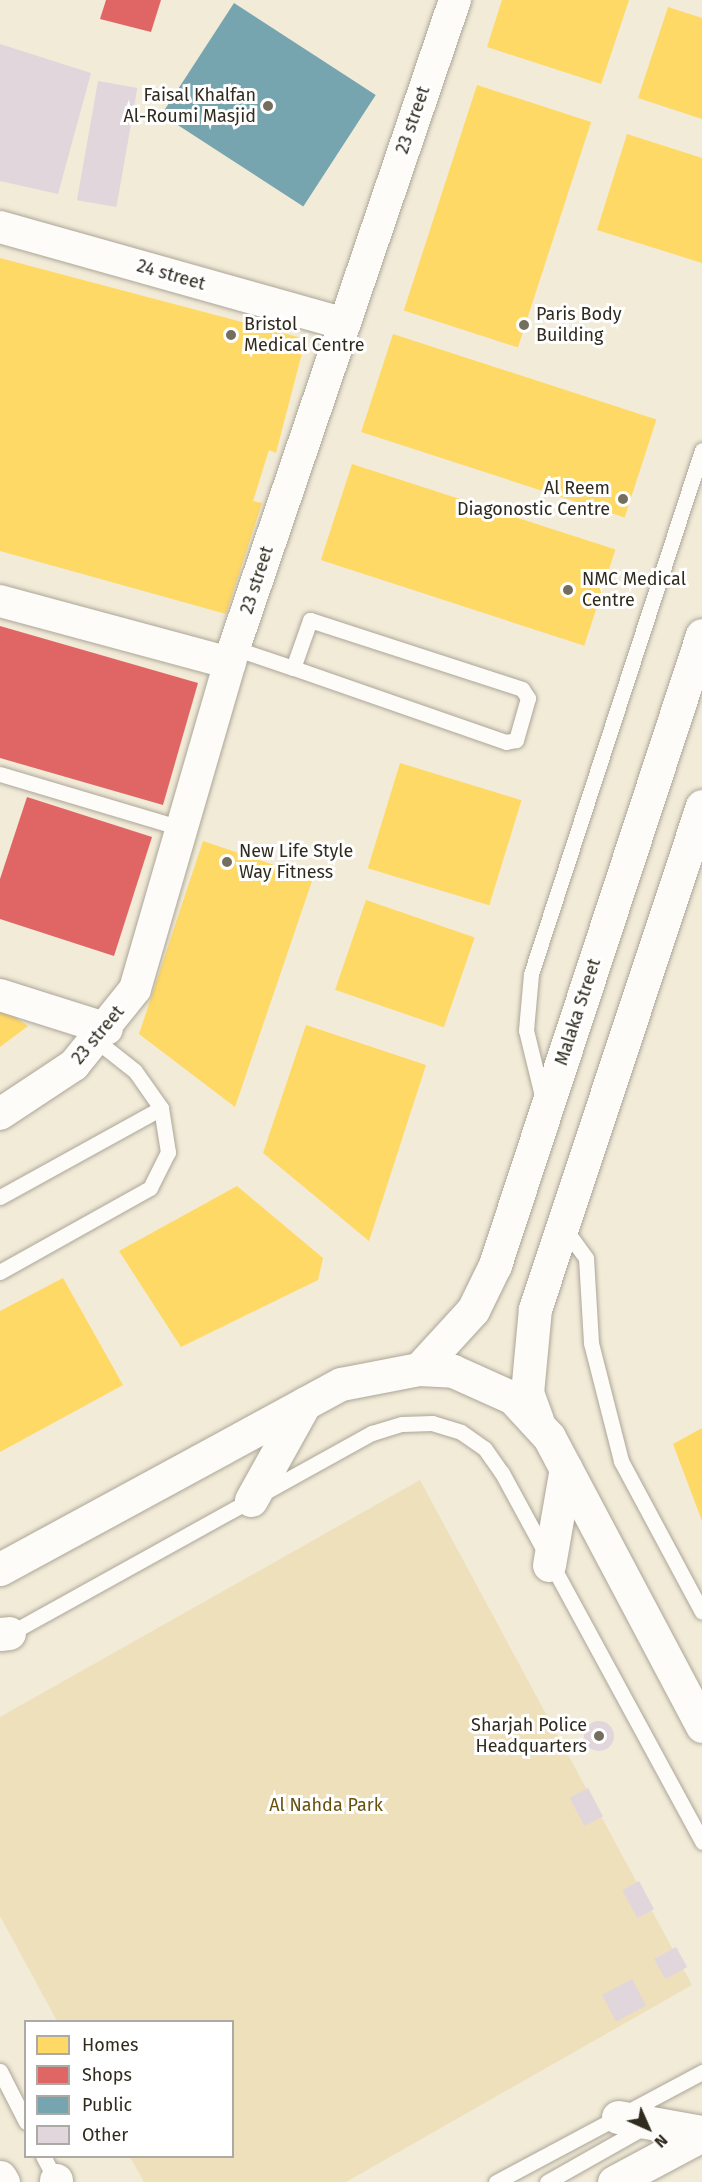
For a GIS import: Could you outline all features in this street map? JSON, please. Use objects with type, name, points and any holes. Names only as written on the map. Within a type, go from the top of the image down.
[{"type":"street","name":"23 street","points":[[0,1114],[35,1095],[102,1035],[135,989],[184,829],[232,656],[342,323],[455,0]]},
{"type":"street","name":"24 street","points":[[0,227],[342,323]]},
{"type":"street","points":[[0,601],[232,656]]},
{"type":"street","name":"Malaka Street","points":[[419,1369],[458,1329],[485,1288],[546,1111],[702,636]]},
{"type":"street","points":[[702,806],[562,1225],[529,1337],[526,1393],[537,1420],[566,1468],[702,1726]]},
{"type":"street","points":[[0,995],[102,1035]]},
{"type":"street","points":[[0,1569],[341,1384],[419,1369],[484,1381],[537,1420]]},
{"type":"street","points":[[251,1500],[305,1403]]},
{"type":"street","points":[[549,1565],[566,1468]]},
{"type":"street","points":[[633,2121],[702,2134]]},
{"type":"street","points":[[614,2182],[702,2134]]},
{"type":"street","points":[[0,2177],[3,2182]]},
{"type":"lane","points":[[546,1111],[528,1048],[531,974],[702,450]]},
{"type":"lane","points":[[232,656],[293,668],[510,743],[518,737],[528,698],[522,689],[316,620],[304,628],[293,668]]},
{"type":"lane","points":[[0,774],[184,829]]},
{"type":"lane","points":[[0,1272],[150,1188],[168,1152],[161,1108],[135,1071],[102,1035]]},
{"type":"lane","points":[[0,1197],[161,1108]]},
{"type":"lane","points":[[562,1225],[586,1258],[593,1352],[621,1461],[702,1612]]},
{"type":"lane","points":[[3,1635],[372,1433],[402,1424],[432,1423],[461,1432],[484,1449],[702,1842]]},
{"type":"lane","points":[[0,2071],[24,2118]]},
{"type":"lane","points":[[547,2182],[702,2072]]},
{"type":"lane","points":[[496,2182],[633,2121]]},
{"type":"green space","name":"Al Nahda Park","points":[[420,1480],[692,1985],[346,2182],[144,2182],[131,2158],[234,2158],[234,2020],[56,2020],[0,1916],[0,1717]]},
{"type":"building: Homes","points":[[502,0],[629,0],[601,84],[487,47]]},
{"type":"building: Homes","points":[[668,7],[702,18],[702,119],[638,98]]},
{"type":"building: Homes","points":[[477,85],[591,122],[518,347],[404,310]]},
{"type":"building: Homes","points":[[627,134],[702,158],[702,263],[597,230]]},
{"type":"building: Homes","points":[[0,258],[298,337],[303,349],[276,453],[269,450],[253,501],[262,503],[226,614],[0,551]]},
{"type":"building: Homes","points":[[393,334],[656,420],[625,518],[361,432]]},
{"type":"building: Homes","points":[[352,464],[615,550],[584,646],[321,560]]},
{"type":"building: Homes","points":[[400,763],[521,800],[489,905],[368,868]]},
{"type":"building: Homes","points":[[203,841],[313,878],[235,1107],[139,1034]]},
{"type":"building: Homes","points":[[366,900],[475,937],[444,1027],[335,990]]},
{"type":"building: Homes","points":[[0,1007],[28,1026],[0,1047]]},
{"type":"building: Homes","points":[[306,1025],[426,1065],[369,1241],[263,1153]]},
{"type":"building: Homes","points":[[237,1186],[323,1258],[318,1280],[181,1347],[119,1251]]},
{"type":"building: Homes","points":[[63,1278],[123,1385],[0,1452],[0,1311]]},
{"type":"building: Homes","points":[[702,1428],[702,1521],[673,1444]]},
{"type":"building: Shops","points":[[106,0],[161,0],[151,32],[100,19]]},
{"type":"building: Shops","points":[[0,626],[198,683],[163,805],[0,758]]},
{"type":"building: Shops","points":[[27,797],[152,837],[114,956],[0,919],[0,879]]},
{"type":"building: Public","name":"Faisal Khalfan Al-Roumi Masjid","points":[[234,3],[376,95],[303,207],[162,115]]},
{"type":"building: Other","points":[[0,44],[91,73],[58,194],[0,181]]},
{"type":"building: Other","points":[[98,81],[137,88],[116,207],[77,200]]},
{"type":"building: Other","name":"Sharjah Police Headquarters","points":[[599,1721],[605,1722],[613,1730],[613,1742],[605,1750],[599,1751],[593,1750],[585,1742],[584,1736],[585,1730],[593,1722]]},
{"type":"building: Other","points":[[588,1788],[603,1816],[584,1826],[569,1798]]},
{"type":"building: Other","points":[[639,1881],[654,1909],[637,1918],[622,1890]]},
{"type":"building: Other","points":[[676,1947],[687,1967],[665,1979],[654,1959]]},
{"type":"building: Other","points":[[632,1979],[646,2005],[616,2021],[602,1995]]},
{"type":"place","name":"Faisal Khalfan Al-Roumi Masjid","points":[[268,106]]},
{"type":"place","name":"Paris Body Building","points":[[524,325]]},
{"type":"place","name":"Bristol Medical Centre","points":[[231,335]]},
{"type":"place","name":"Al Reem Diagonostic Centre","points":[[623,499]]},
{"type":"place","name":"NMC Medical Centre","points":[[568,590]]},
{"type":"place","name":"New Life Style Way Fitness","points":[[227,862]]},
{"type":"place","name":"Sharjah Police Headquarters","points":[[599,1736]]}]
